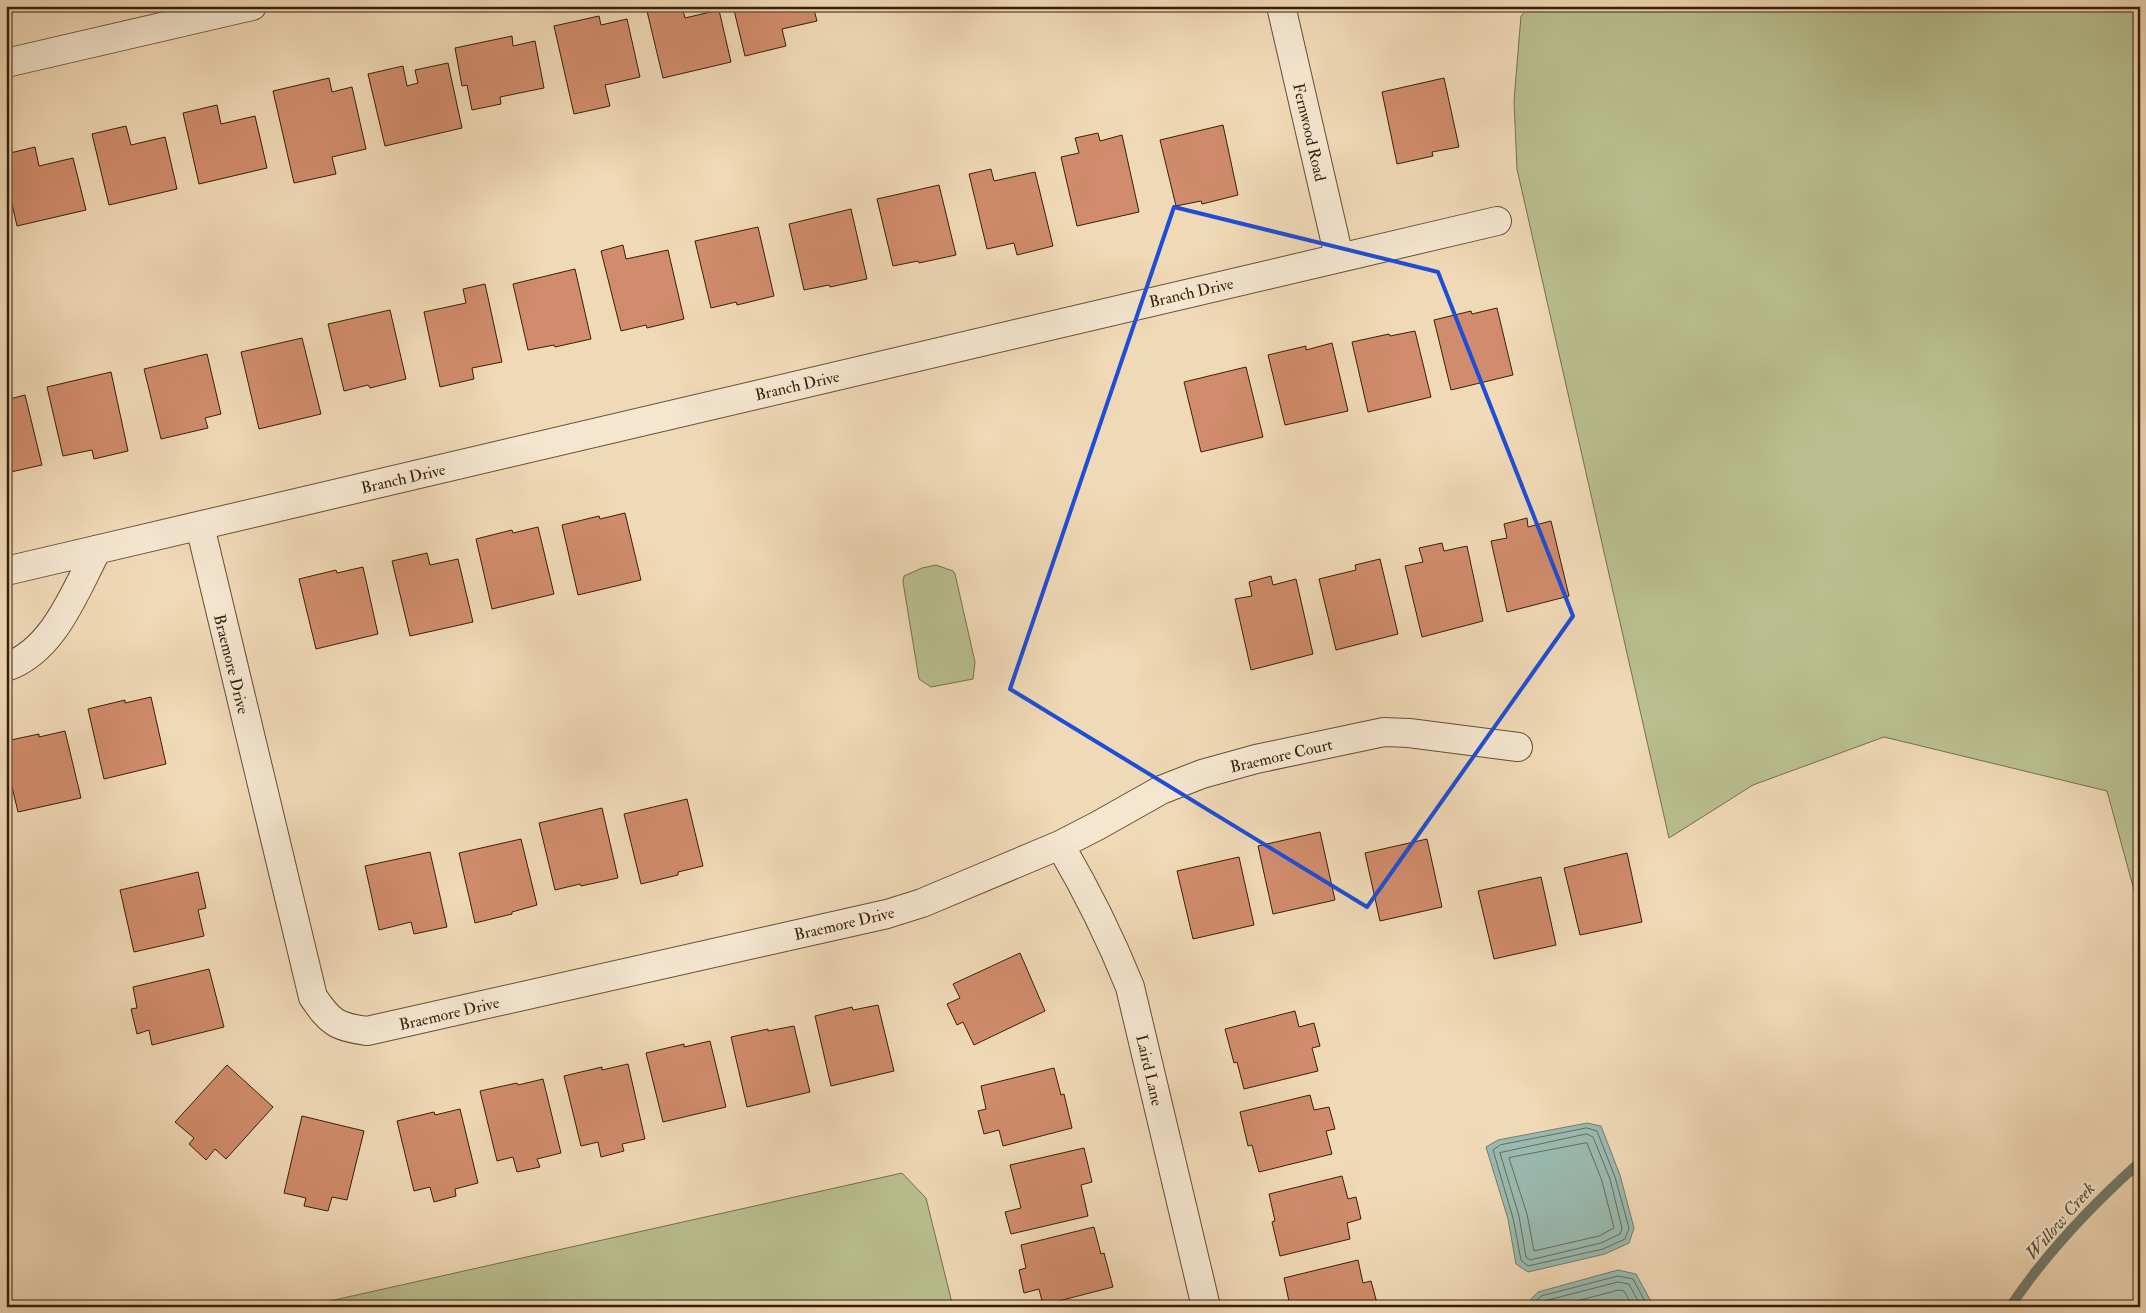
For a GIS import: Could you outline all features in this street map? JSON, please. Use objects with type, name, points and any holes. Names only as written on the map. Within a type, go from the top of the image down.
[{"type":"street","points":[[6,63],[252,6]]},
{"type":"street","name":"Fernwood Road","points":[[1281,6],[1339,257]]},
{"type":"street","name":"Branch Drive","points":[[6,570],[1497,221]]},
{"type":"street","name":"Braemore Drive","points":[[200,526],[313,997],[328,1018],[347,1028],[367,1031],[887,914],[922,903],[1060,844]]},
{"type":"street","points":[[6,667],[25,658],[45,642],[61,618],[97,550]]},
{"type":"street","name":"Braemore Court","points":[[1060,844],[1097,826],[1161,790],[1202,774],[1274,755],[1384,732],[1409,733],[1518,747]]},
{"type":"street","name":"Laird Lane","points":[[1060,844],[1093,902],[1112,941],[1130,987],[1206,1307]]},
{"type":"highlighted area","points":[[1174,207],[1438,272],[1573,616],[1367,907],[1010,689]]},
{"type":"green space","points":[[1530,6],[2140,6],[2140,912],[2107,791],[1884,737],[1753,785],[1669,838],[1517,169],[1514,101],[1521,16]]},
{"type":"green space","points":[[936,565],[953,571],[955,574],[975,662],[973,679],[931,687],[919,679],[903,582],[904,576],[922,568]]},
{"type":"green space","points":[[902,1173],[926,1198],[953,1307],[303,1307]]},
{"type":"water","points":[[1587,1123],[1601,1126],[1620,1175],[1634,1228],[1629,1243],[1605,1254],[1528,1272],[1516,1264],[1508,1219],[1486,1147],[1498,1140]]},
{"type":"water","points":[[1618,1270],[1636,1274],[1654,1307],[1532,1307],[1530,1300],[1538,1292]]},
{"type":"building","points":[[682,6],[685,18],[719,10],[731,62],[663,78],[646,7]]},
{"type":"building","points":[[733,6],[813,6],[817,21],[782,29],[786,46],[745,56]]},
{"type":"building","points":[[599,16],[601,25],[627,19],[640,77],[605,85],[610,106],[574,114],[554,26]]},
{"type":"building","points":[[512,36],[513,46],[535,41],[544,88],[500,97],[501,104],[472,110],[467,85],[462,86],[455,48]]},
{"type":"building","points":[[448,63],[462,128],[385,146],[368,74],[403,66],[407,86],[418,83],[415,70]]},
{"type":"building","points":[[329,78],[332,92],[352,87],[366,149],[332,157],[336,174],[294,183],[273,91]]},
{"type":"building","points":[[1444,78],[1459,147],[1432,152],[1433,156],[1397,164],[1382,92]]},
{"type":"building","points":[[217,105],[221,124],[255,116],[267,168],[199,184],[183,113]]},
{"type":"building","points":[[1223,125],[1238,195],[1202,204],[1201,201],[1176,206],[1160,140]]},
{"type":"building","points":[[126,126],[131,145],[165,137],[177,189],[109,205],[92,134]]},
{"type":"building","points":[[1098,133],[1100,141],[1122,135],[1139,212],[1077,226],[1061,157],[1079,153],[1075,138]]},
{"type":"building","points":[[35,147],[39,166],[73,158],[86,210],[17,226],[6,177],[6,154]]},
{"type":"building","points":[[991,169],[994,181],[1035,172],[1053,246],[1017,255],[1014,243],[987,249],[969,174]]},
{"type":"building","points":[[939,185],[956,255],[919,263],[918,261],[893,266],[877,199]]},
{"type":"building","points":[[851,209],[867,279],[830,287],[829,285],[804,290],[789,224]]},
{"type":"building","points":[[758,227],[774,296],[737,305],[736,302],[711,308],[695,241]]},
{"type":"building","points":[[623,245],[626,259],[668,250],[684,319],[647,328],[646,325],[621,331],[601,251]]},
{"type":"building","points":[[575,269],[591,339],[555,347],[554,345],[528,350],[513,284]]},
{"type":"building","points":[[485,284],[502,362],[472,368],[474,379],[440,387],[424,312],[466,303],[463,289]]},
{"type":"building","points":[[1497,308],[1513,375],[1451,390],[1434,320],[1471,311],[1472,314]]},
{"type":"building","points":[[390,310],[406,379],[370,388],[368,385],[344,391],[328,324]]},
{"type":"building","points":[[1415,331],[1431,397],[1368,412],[1352,342],[1389,334],[1390,336]]},
{"type":"building","points":[[302,338],[321,414],[259,429],[241,352]]},
{"type":"building","points":[[1332,343],[1348,411],[1285,425],[1268,355],[1306,346],[1306,350]]},
{"type":"building","points":[[207,354],[221,414],[205,418],[208,428],[161,439],[144,369]]},
{"type":"building","points":[[1246,367],[1263,437],[1201,452],[1184,382]]},
{"type":"building","points":[[111,372],[128,451],[94,459],[92,450],[63,456],[47,387]]},
{"type":"building","points":[[25,395],[42,465],[6,473],[6,400]]},
{"type":"building","points":[[625,513],[641,580],[578,595],[562,525],[599,516],[600,519]]},
{"type":"building","points":[[1527,518],[1528,527],[1551,521],[1569,596],[1507,612],[1491,541],[1507,538],[1504,524]]},
{"type":"building","points":[[538,527],[554,594],[492,609],[476,539],[512,530],[513,533]]},
{"type":"building","points":[[1442,543],[1444,551],[1467,546],[1483,621],[1422,637],[1405,566],[1423,562],[1419,548]]},
{"type":"building","points":[[427,553],[430,565],[458,559],[473,622],[410,636],[392,561]]},
{"type":"building","points":[[1380,559],[1398,634],[1336,650],[1319,579],[1356,570],[1355,565]]},
{"type":"building","points":[[363,567],[378,634],[316,649],[299,579],[336,570],[337,573]]},
{"type":"building","points":[[1271,576],[1273,585],[1296,579],[1313,654],[1251,670],[1235,599],[1252,596],[1249,582]]},
{"type":"building","points":[[151,697],[166,764],[104,779],[88,709],[125,700],[125,703]]},
{"type":"building","points":[[65,731],[81,798],[18,812],[6,762],[6,741],[39,734],[39,737]]},
{"type":"building","points":[[687,799],[703,866],[678,872],[678,875],[641,884],[624,814]]},
{"type":"building","points":[[602,808],[618,878],[555,890],[539,823]]},
{"type":"building","points":[[1320,832],[1335,900],[1273,914],[1258,846]]},
{"type":"building","points":[[521,839],[537,905],[512,912],[512,914],[475,923],[459,853]]},
{"type":"building","points":[[1427,839],[1442,907],[1380,921],[1365,853]]},
{"type":"building","points":[[430,852],[447,927],[414,934],[411,922],[379,930],[365,866]]},
{"type":"building","points":[[1627,853],[1642,922],[1580,935],[1564,868]]},
{"type":"building","points":[[1239,857],[1254,925],[1193,939],[1177,871]]},
{"type":"building","points":[[198,872],[206,908],[198,910],[204,936],[134,952],[120,890]]},
{"type":"building","points":[[1541,877],[1556,945],[1494,959],[1478,891]]},
{"type":"building","points":[[1020,953],[1045,1011],[974,1045],[963,1022],[957,1025],[947,1004],[960,998],[953,984]]},
{"type":"building","points":[[209,969],[224,1027],[152,1045],[149,1030],[137,1034],[131,1009],[137,1008],[133,987]]},
{"type":"building","points":[[878,1005],[894,1071],[831,1086],[815,1016],[852,1007],[853,1010]]},
{"type":"building","points":[[1295,1011],[1299,1027],[1314,1023],[1320,1046],[1312,1048],[1318,1071],[1244,1089],[1237,1062],[1234,1063],[1225,1029]]},
{"type":"building","points":[[794,1026],[810,1092],[747,1107],[731,1037],[768,1029],[768,1031]]},
{"type":"building","points":[[710,1041],[726,1107],[663,1122],[646,1053],[684,1044],[684,1047]]},
{"type":"building","points":[[628,1064],[645,1139],[622,1144],[624,1151],[601,1157],[598,1142],[581,1146],[564,1076],[602,1067],[602,1070]]},
{"type":"building","points":[[227,1065],[273,1107],[226,1159],[215,1149],[206,1160],[189,1144],[194,1138],[175,1122]]},
{"type":"building","points":[[1054,1068],[1061,1095],[1064,1094],[1072,1128],[1003,1146],[999,1130],[984,1134],[978,1111],[986,1109],[981,1086]]},
{"type":"building","points":[[543,1079],[561,1153],[537,1159],[540,1167],[517,1172],[513,1157],[497,1161],[480,1091]]},
{"type":"building","points":[[1310,1095],[1314,1110],[1329,1107],[1335,1129],[1326,1131],[1332,1154],[1259,1172],[1252,1145],[1248,1146],[1240,1112]]},
{"type":"building","points":[[460,1109],[478,1183],[455,1189],[456,1196],[434,1202],[430,1187],[414,1191],[397,1121],[434,1112],[435,1115]]},
{"type":"building","points":[[302,1116],[364,1131],[347,1200],[332,1197],[328,1211],[304,1206],[306,1198],[284,1193]]},
{"type":"building","points":[[1084,1148],[1092,1182],[1081,1185],[1088,1216],[1011,1234],[1005,1212],[1021,1208],[1010,1165]]},
{"type":"building","points":[[1342,1176],[1348,1199],[1356,1197],[1361,1219],[1347,1223],[1350,1239],[1280,1256],[1272,1222],[1275,1221],[1269,1194]]},
{"type":"building","points":[[1094,1227],[1101,1254],[1104,1253],[1113,1287],[1043,1305],[1039,1289],[1024,1293],[1019,1270],[1026,1268],[1021,1245]]},
{"type":"building","points":[[1358,1260],[1363,1283],[1371,1281],[1377,1303],[1363,1307],[1287,1307],[1290,1306],[1284,1278]]},
{"type":"waterway","name":"Willow Creek","points":[[2010,1307],[2070,1230],[2140,1162]]}]
